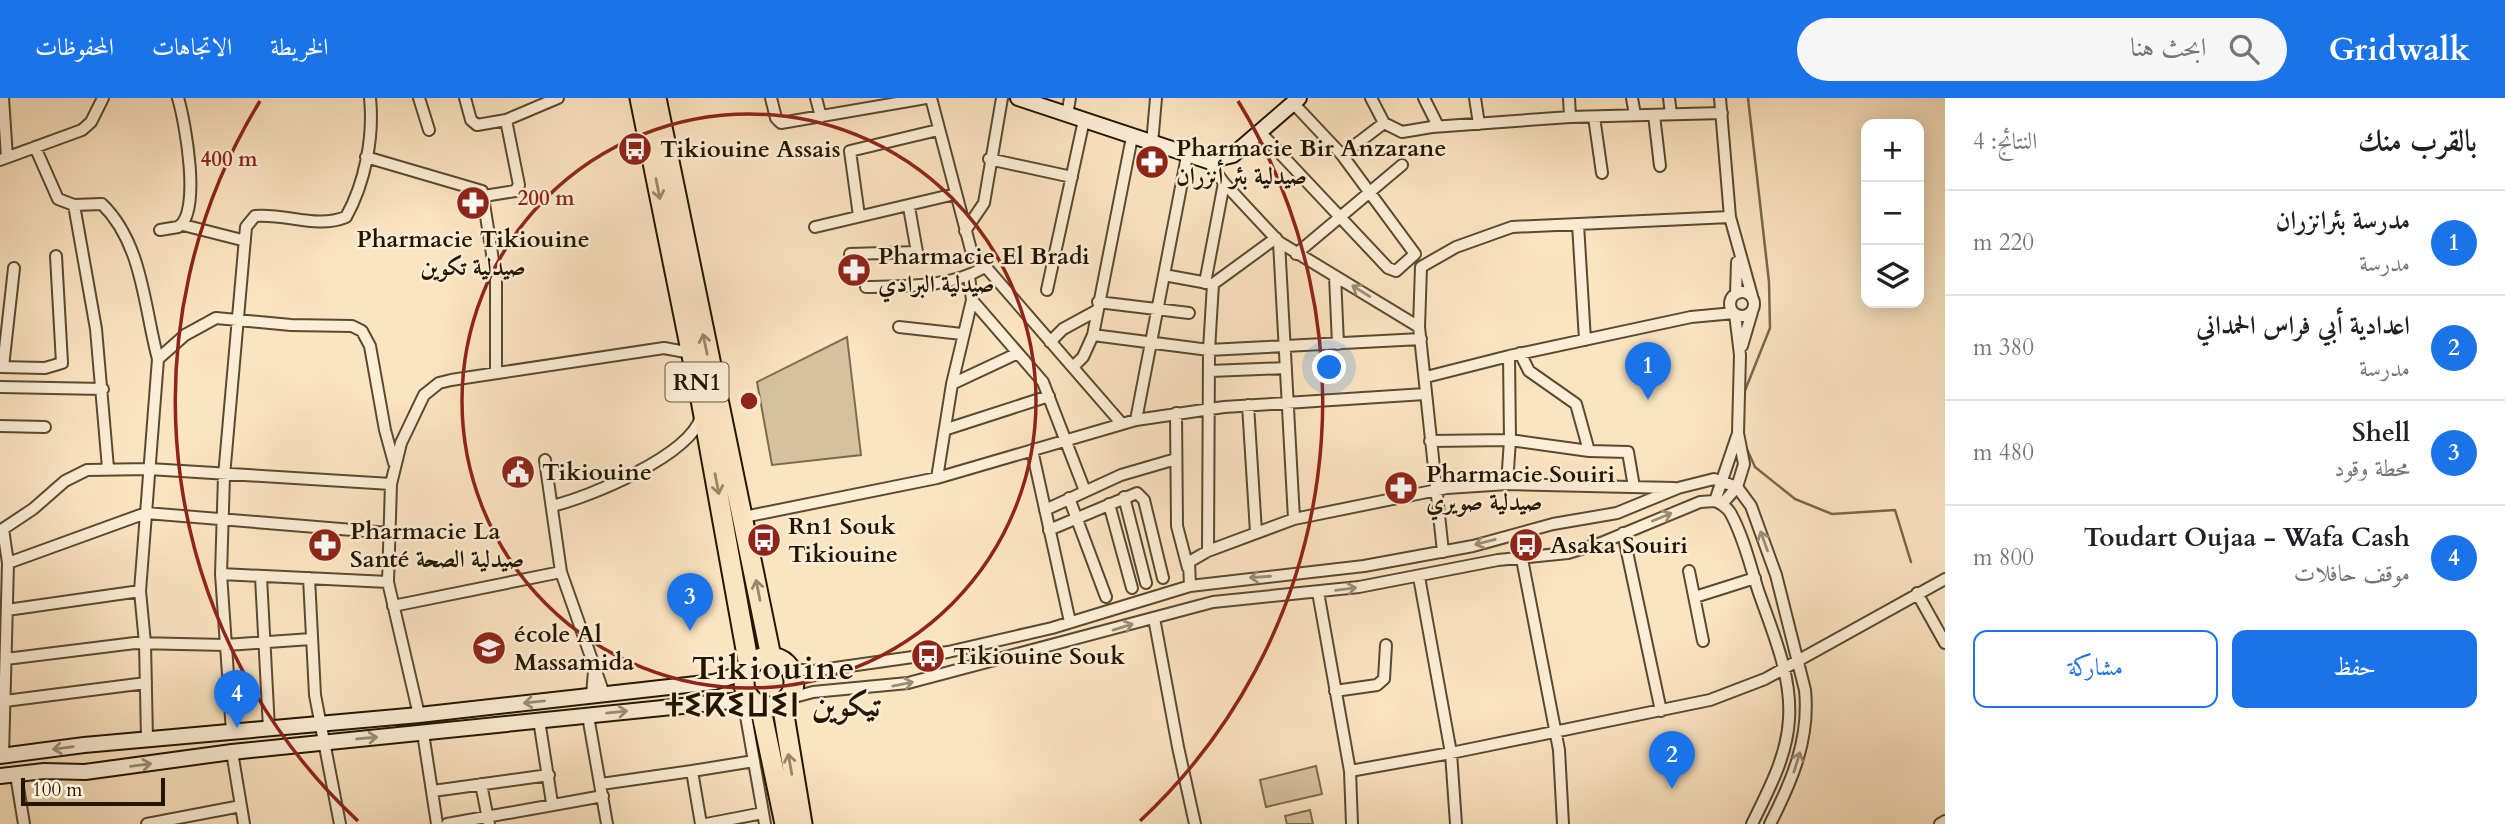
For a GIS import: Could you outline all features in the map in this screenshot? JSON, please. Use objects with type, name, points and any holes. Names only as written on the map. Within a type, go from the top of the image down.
[{"type":"highway","name":"RN1","points":[[640,98],[710,450],[748,669],[744,688],[752,701],[785,824]]},
{"type":"highway","name":"RN1","points":[[656,98],[772,657]]},
{"type":"highway","points":[[748,669],[763,657],[779,659],[791,669],[794,684],[785,701],[802,824]]},
{"type":"highway","points":[[752,701],[785,701]]},
{"type":"street","points":[[1,98],[4,159],[82,130],[91,122],[103,98]]},
{"type":"street","points":[[178,98],[191,157],[183,225]]},
{"type":"street","points":[[232,732],[221,574],[224,476],[242,240],[249,220],[255,216],[320,222],[346,217],[366,157],[370,98]]},
{"type":"street","points":[[419,98],[429,130]]},
{"type":"street","points":[[465,98],[473,124],[506,120],[558,98]]},
{"type":"street","points":[[771,98],[776,118],[781,123],[929,98],[971,250],[983,268],[1122,424]]},
{"type":"street","points":[[816,98],[821,117]]},
{"type":"street","points":[[965,231],[984,203],[989,159],[1002,98]]},
{"type":"street","points":[[1018,98],[1208,161],[1233,155],[1296,101],[1342,155],[1415,254],[1421,267],[1420,333],[1443,552]]},
{"type":"street","points":[[1067,115],[1070,98]]},
{"type":"street","points":[[1152,144],[1156,98]]},
{"type":"street","points":[[1371,98],[1384,123],[1402,132],[1438,126],[1570,117],[1722,113]]},
{"type":"street","points":[[1424,98],[1438,126]]},
{"type":"street","points":[[1475,98],[1479,124]]},
{"type":"street","points":[[1569,98],[1570,117]]},
{"type":"street","points":[[1632,98],[1635,115]]},
{"type":"street","points":[[1669,98],[1671,114]]},
{"type":"street","points":[[1720,98],[1730,217],[1755,304],[1740,355]]},
{"type":"street","points":[[1654,115],[1660,166]]},
{"type":"street","points":[[1594,117],[1602,173]]},
{"type":"street","points":[[484,195],[515,191],[519,185],[506,120]]},
{"type":"street","points":[[1047,290],[1084,120]]},
{"type":"street","points":[[1342,155],[1384,123]]},
{"type":"street","points":[[859,216],[850,151],[938,130]]},
{"type":"street","points":[[1260,132],[1393,271],[1415,254]]},
{"type":"street","points":[[1073,367],[1083,357],[1093,335],[1132,137]]},
{"type":"street","points":[[34,148],[54,195],[62,202],[74,205],[102,204],[119,228],[144,287],[158,359],[140,591],[145,643],[147,739]]},
{"type":"street","points":[[1136,420],[1187,156]]},
{"type":"street","points":[[366,157],[480,188],[484,195],[496,279],[496,373]]},
{"type":"street","points":[[989,159],[1072,177]]},
{"type":"street","points":[[1208,161],[1224,183],[1278,240],[1420,333]]},
{"type":"street","points":[[1296,254],[1402,165]]},
{"type":"street","points":[[1208,551],[1209,283],[1224,183]]},
{"type":"street","points":[[815,227],[955,194]]},
{"type":"street","points":[[74,205],[96,329],[108,468]]},
{"type":"street","points":[[850,254],[917,252],[909,207]]},
{"type":"street","points":[[1421,267],[1456,247],[1512,227],[1730,217]]},
{"type":"street","points":[[160,230],[183,225],[242,240]]},
{"type":"street","points":[[1578,225],[1585,340]]},
{"type":"street","points":[[1164,275],[1209,283],[1278,240]]},
{"type":"street","points":[[1278,240],[1294,520]]},
{"type":"street","points":[[785,701],[813,692],[908,683],[1237,598],[1318,592],[1419,577],[1498,560],[1586,549],[1700,502],[1719,503],[1737,487],[1744,464],[1738,433],[1740,355],[1733,297],[1738,252]]},
{"type":"street","points":[[14,268],[1,367],[45,368],[62,363],[56,256]]},
{"type":"street","points":[[866,287],[911,286],[969,276],[983,268]]},
{"type":"street","points":[[937,478],[947,429],[952,384],[972,300],[969,276]]},
{"type":"street","points":[[1335,276],[1338,344]]},
{"type":"street","points":[[1691,317],[1744,292],[1752,296]]},
{"type":"street","points":[[972,300],[1043,382],[1086,491]]},
{"type":"street","points":[[1050,342],[1063,329],[1097,307],[1189,313]]},
{"type":"street","points":[[1426,377],[1508,356],[1691,317],[1735,314],[1744,316],[1752,312]]},
{"type":"street","points":[[158,359],[174,343],[208,321],[224,317],[291,325],[341,324],[362,331],[370,346],[384,430],[394,463]]},
{"type":"street","points":[[899,327],[962,334]]},
{"type":"street","points":[[664,348],[677,341],[685,328]]},
{"type":"street","points":[[1093,335],[1209,351],[1338,344],[1420,333]]},
{"type":"street","points":[[419,715],[388,582],[389,533],[394,463],[419,405],[431,388],[451,380],[664,348],[691,353]]},
{"type":"street","points":[[952,384],[1016,354]]},
{"type":"street","points":[[1520,354],[1529,372],[1576,404],[1589,451]]},
{"type":"street","points":[[1507,484],[1510,440],[1508,356]]},
{"type":"street","points":[[1210,371],[1286,368]]},
{"type":"street","points":[[0,387],[103,389]]},
{"type":"street","points":[[744,517],[937,478],[1136,420],[1209,408],[1425,394]]},
{"type":"street","points":[[947,429],[1049,396]]},
{"type":"street","points":[[552,506],[601,490],[676,449],[695,432],[702,405]]},
{"type":"street","points":[[1248,405],[1256,531]]},
{"type":"street","points":[[1176,414],[1177,526],[1188,568],[1189,586]]},
{"type":"street","points":[[0,426],[45,427]]},
{"type":"street","points":[[1738,433],[1719,503],[1738,529],[1784,667],[1790,705],[1788,731],[1775,776],[1752,824]]},
{"type":"street","points":[[1430,441],[1510,440],[1589,451],[1628,452],[1634,487]]},
{"type":"street","points":[[676,449],[697,447],[710,450]]},
{"type":"street","points":[[1032,450],[1070,622]]},
{"type":"street","points":[[1045,510],[1121,475],[1176,459]]},
{"type":"street","points":[[545,460],[561,572],[594,671],[598,695]]},
{"type":"street","points":[[391,484],[224,476],[149,469],[108,468],[75,474],[2,530],[8,563],[1,756],[147,739],[419,715],[722,681],[748,669]]},
{"type":"street","points":[[791,669],[814,671],[948,652],[1070,622],[1189,586],[1350,568],[1443,552],[1553,524],[1617,513],[1702,479],[1724,481],[1737,487],[1751,506],[1776,575],[1798,659],[1807,707],[1803,737],[1790,783],[1770,824]]},
{"type":"street","points":[[1188,568],[1194,556],[1256,531],[1294,520],[1435,490],[1507,484],[1678,488]]},
{"type":"street","points":[[1049,530],[1132,493],[1141,495],[1163,578]]},
{"type":"street","points":[[1124,497],[1146,583]]},
{"type":"street","points":[[1069,498],[1106,597]]},
{"type":"street","points":[[1109,503],[1132,588]]},
{"type":"street","points":[[8,563],[146,513],[223,522],[389,533]]},
{"type":"street","points":[[1623,534],[1661,711]]},
{"type":"street","points":[[1522,559],[1560,760],[1563,824]]},
{"type":"street","points":[[1689,571],[1703,641]]},
{"type":"street","points":[[393,606],[561,572]]},
{"type":"street","points":[[221,574],[388,582]]},
{"type":"street","points":[[261,577],[269,729]]},
{"type":"street","points":[[1419,577],[1451,754],[1456,824]]},
{"type":"street","points":[[309,578],[311,639],[320,724],[340,824]]},
{"type":"street","points":[[1695,597],[1755,578]]},
{"type":"street","points":[[1350,771],[1451,754],[1726,695],[1765,679],[1945,579]]},
{"type":"street","points":[[7,610],[140,591]]},
{"type":"street","points":[[1318,592],[1350,771],[1352,824]]},
{"type":"street","points":[[1917,593],[1945,643]]},
{"type":"street","points":[[1154,618],[1195,824]]},
{"type":"street","points":[[6,659],[145,643],[226,645],[311,639]]},
{"type":"street","points":[[1335,691],[1377,685],[1384,679],[1386,645]]},
{"type":"street","points":[[5,701],[146,683]]},
{"type":"street","points":[[0,776],[44,771],[85,772],[323,742],[752,701],[754,761],[764,819],[703,824],[692,771]]},
{"type":"street","points":[[589,716],[607,824]]},
{"type":"street","points":[[539,720],[552,803]]},
{"type":"street","points":[[423,733],[437,824]]},
{"type":"street","points":[[232,752],[244,824]]},
{"type":"street","points":[[447,824],[489,820],[602,790],[754,761]]},
{"type":"street","points":[[16,775],[24,824]]},
{"type":"street","points":[[433,790],[549,775]]},
{"type":"street","points":[[481,784],[489,820]]},
{"type":"street","points":[[147,824],[195,820],[241,806]]},
{"type":"street","points":[[1940,824],[1945,821]]},
{"type":"shaded area","points":[[847,337],[861,455],[772,465],[757,382]]},
{"type":"shaded area","points":[[1316,766],[1322,794],[1266,807],[1260,780]]},
{"type":"shaded area","points":[[1310,810],[1313,824],[1287,824],[1285,816]]},
{"type":"waterway","points":[[1744,393],[1770,328],[1769,282],[1748,98]]},
{"type":"waterway","points":[[1746,447],[1755,467],[1795,499],[1832,514],[1895,510],[1911,562]]},
{"type":"place","name":"Tikiouine Assais","points":[[635,149]]},
{"type":"place","name":"Pharmacie Bir Anzarane صيدلية بئر أنزران","points":[[1152,162]]},
{"type":"place","name":"Pharmacie Tikiouine صيدلية تكوين","points":[[473,203]]},
{"type":"place","name":"Pharmacie El Bradi صيدلية البرادي","points":[[854,270]]},
{"type":"place","name":"مدرسة بئرانزران","points":[[1648,400]]},
{"type":"place","name":"Tikiouine","points":[[518,472]]},
{"type":"place","name":"Pharmacie Souiri صيدلية صويري","points":[[1401,488]]},
{"type":"place","name":"Rn1 Souk Tikiouine","points":[[764,540]]},
{"type":"place","name":"Pharmacie La Santé صيدلية الصحة","points":[[325,545]]},
{"type":"place","name":"Asaka Souiri","points":[[1526,545]]},
{"type":"place","name":"Shell","points":[[690,631]]},
{"type":"place","name":"école Al Massamida","points":[[489,648]]},
{"type":"place","name":"Tikiouine Souk","points":[[928,656]]},
{"type":"place","name":"Toudart Oujaa - Wafa Cash","points":[[237,728]]},
{"type":"place","name":"اعدادية أبي فراس الحمداني","points":[[1672,789]]},
{"type":"district","name":"Tikiouine ⵜⵉⴽⵉⵡⵉⵏ تيكوين","points":[[774,686]]}]
